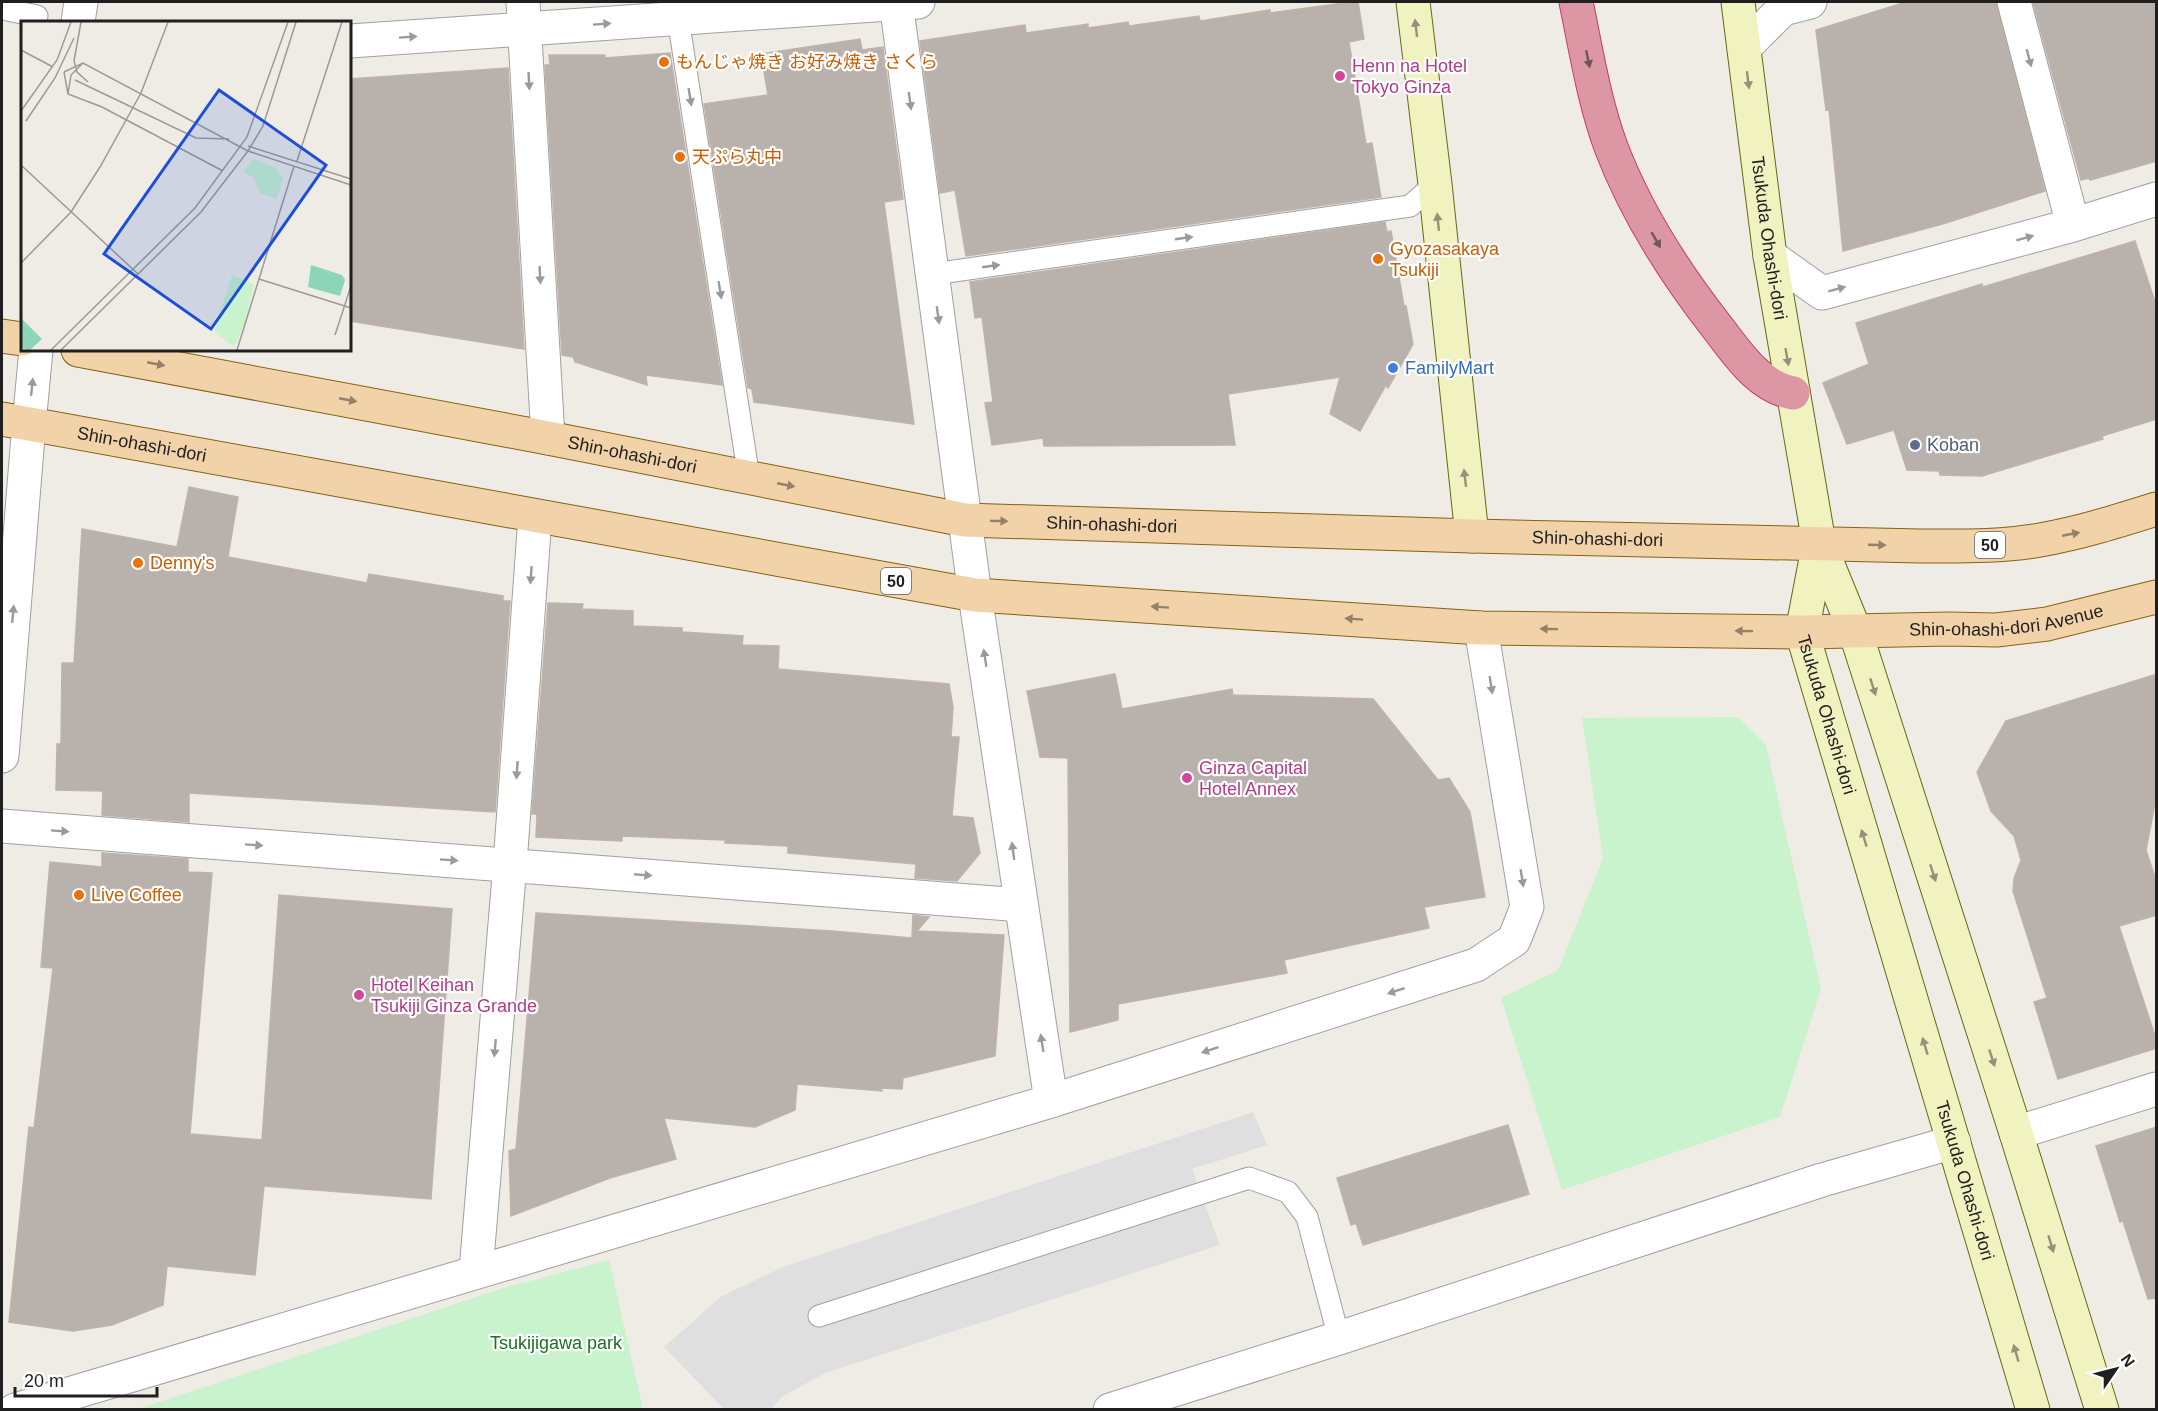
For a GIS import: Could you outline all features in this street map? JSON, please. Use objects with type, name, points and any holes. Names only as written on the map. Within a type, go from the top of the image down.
[{"type":"highway","points":[[1576,2],[1595,91],[1611,146],[1635,203],[1691,294],[1735,351],[1766,382],[1779,390],[1793,393]]},
{"type":"main road","points":[[1413,2],[1435,184],[1472,536]]},
{"type":"main road","name":"Tsukuda Ohashi-dori","points":[[1738,2],[1770,256],[1819,543],[1802,632],[2033,1410]]},
{"type":"main road","points":[[2,336],[21,339]]},
{"type":"main road","name":"Shin-ohashi-dori","points":[[83,351],[548,438],[965,520],[1472,536],[1920,546],[1983,545],[2038,540],[2085,531],[2157,508]]},
{"type":"main road","name":"Shin-ohashi-dori","points":[[15,422],[975,595],[1481,628],[1855,631]]},
{"type":"main road","points":[[1819,543],[1855,631],[2102,1410]]},
{"type":"main road","name":"Shin-ohashi-dori Avenue","points":[[1855,631],[1996,630],[2047,624],[2157,597]]},
{"type":"street","points":[[78,21],[81,2]]},
{"type":"street","points":[[351,41],[525,15],[678,18],[904,2],[933,274],[975,595],[1051,1101]]},
{"type":"street","points":[[1744,48],[1784,9],[1810,2]]},
{"type":"street","points":[[2014,2],[2073,225]]},
{"type":"street","points":[[525,15],[548,438]]},
{"type":"street","points":[[1770,256],[1822,293],[2073,225],[2157,199]]},
{"type":"street","points":[[2,756],[15,422],[36,351]]},
{"type":"street","points":[[476,1271],[510,864],[535,517]]},
{"type":"street","points":[[15,1410],[1051,1101],[1476,965],[1514,940],[1527,908],[1481,628]]},
{"type":"street","points":[[2,826],[1021,905]]},
{"type":"street","points":[[2016,1133],[2157,1089]]},
{"type":"street","points":[[1110,1410],[1339,1338],[1822,1180],[1954,1142]]},
{"type":"lane","points":[[2,9],[37,16]]},
{"type":"lane","points":[[678,18],[749,478]]},
{"type":"lane","points":[[933,274],[1410,206],[1435,184]]},
{"type":"lane","points":[[819,1316],[1249,1178],[1288,1192],[1307,1217],[1339,1338]]},
{"type":"green space","points":[[1738,717],[1766,745],[1821,989],[1780,1117],[1562,1190],[1501,998],[1558,970],[1603,858],[1582,718]]},
{"type":"green space","name":"Tsukijigawa park","points":[[609,1260],[643,1409],[138,1409],[500,1289]]},
{"type":"shaded area","points":[[1253,1112],[1267,1145],[1192,1169],[1220,1245],[825,1373],[783,1396],[771,1409],[724,1409],[664,1347],[722,1296],[783,1267]]},
{"type":"building","points":[[1358,2],[1364,39],[1349,42],[1366,144],[1372,143],[1381,197],[966,256],[955,190],[940,193],[920,41],[1025,25],[1026,33],[1088,24],[1088,28],[1128,22],[1129,26],[1199,16],[1200,21],[1270,10],[1270,13]]},
{"type":"building","points":[[1906,2],[1996,2],[2045,191],[1946,223],[1843,251],[1829,109],[1826,110],[1816,30]]},
{"type":"building","points":[[2033,2],[2157,2],[2157,161],[2090,180],[2089,178],[2081,180]]},
{"type":"building","points":[[860,39],[862,50],[883,47],[903,199],[884,202],[914,424],[754,402],[752,389],[748,388],[704,104],[768,95],[761,54]]},
{"type":"building","points":[[670,53],[722,385],[646,375],[647,385],[575,362],[573,357],[562,355],[545,65],[550,65],[549,55],[605,55],[605,58]]},
{"type":"building","points":[[508,68],[524,349],[351,321],[351,79]]},
{"type":"building","points":[[1385,222],[1387,232],[1391,231],[1413,344],[1360,431],[1330,414],[1340,377],[1228,394],[1235,445],[1044,446],[1043,438],[992,445],[985,403],[993,402],[982,317],[975,318],[970,282]]},
{"type":"building","points":[[2135,241],[2157,308],[2157,419],[2102,436],[2103,439],[1982,476],[1940,475],[1939,471],[1907,470],[1894,430],[1847,444],[1823,383],[1869,364],[1856,323],[1982,284],[1983,287]]},
{"type":"building","points":[[189,487],[238,497],[228,557],[367,583],[369,574],[503,596],[503,601],[510,601],[495,812],[189,793],[189,822],[102,815],[103,791],[56,790],[57,744],[61,744],[62,663],[74,663],[82,529],[177,547]]},
{"type":"building","points":[[548,603],[583,604],[582,609],[633,611],[633,626],[682,628],[682,632],[743,636],[742,645],[779,646],[778,669],[949,684],[953,707],[951,737],[959,737],[952,816],[973,818],[980,853],[957,881],[915,878],[916,864],[788,853],[788,846],[725,843],[725,840],[622,836],[622,841],[536,837],[537,814],[532,814]]},
{"type":"building","points":[[1115,674],[1122,709],[1232,689],[1233,695],[1373,699],[1438,780],[1449,778],[1470,812],[1485,897],[1424,907],[1429,928],[1284,960],[1287,973],[1118,1004],[1118,1020],[1070,1032],[1068,758],[1040,757],[1027,691]]},
{"type":"building","points":[[2157,674],[2157,793],[2146,850],[2157,883],[2157,915],[2119,926],[2157,1048],[2058,1079],[2034,1002],[2047,998],[2013,891],[2014,879],[2021,860],[2014,836],[1991,811],[1977,772],[2006,721]]},
{"type":"building","points":[[102,853],[188,859],[188,872],[212,873],[190,1134],[262,1140],[279,895],[452,909],[431,1199],[264,1186],[255,1275],[167,1266],[163,1305],[112,1325],[73,1331],[9,1322],[29,1127],[34,1128],[53,968],[41,967],[50,862],[102,867]]},
{"type":"building","points":[[536,913],[912,938],[913,915],[929,917],[917,931],[1004,935],[995,1056],[903,1078],[902,1089],[881,1088],[882,1091],[797,1084],[795,1110],[755,1127],[664,1118],[676,1159],[610,1178],[511,1216],[509,1151],[516,1149]]},
{"type":"building","points":[[1508,1125],[1529,1194],[1363,1245],[1356,1223],[1351,1225],[1337,1178]]},
{"type":"building","points":[[2157,1127],[2157,1298],[2148,1299],[2096,1146]]},
{"type":"place","name":"もんじゃ焼き お好み焼き さくら","points":[[664,62]]},
{"type":"place","name":"Henn na Hotel Tokyo Ginza","points":[[1340,76]]},
{"type":"place","name":"天ぷら丸中","points":[[680,157]]},
{"type":"place","name":"Gyozasakaya Tsukiji","points":[[1378,259]]},
{"type":"place","name":"FamilyMart","points":[[1393,368]]},
{"type":"place","name":"Koban","points":[[1915,445]]},
{"type":"place","name":"Denny's","points":[[138,563]]},
{"type":"place","name":"Ginza Capital Hotel Annex","points":[[1187,778]]},
{"type":"place","name":"Live Coffee","points":[[79,895]]},
{"type":"place","name":"Hotel Keihan Tsukiji Ginza Grande","points":[[359,995]]}]
